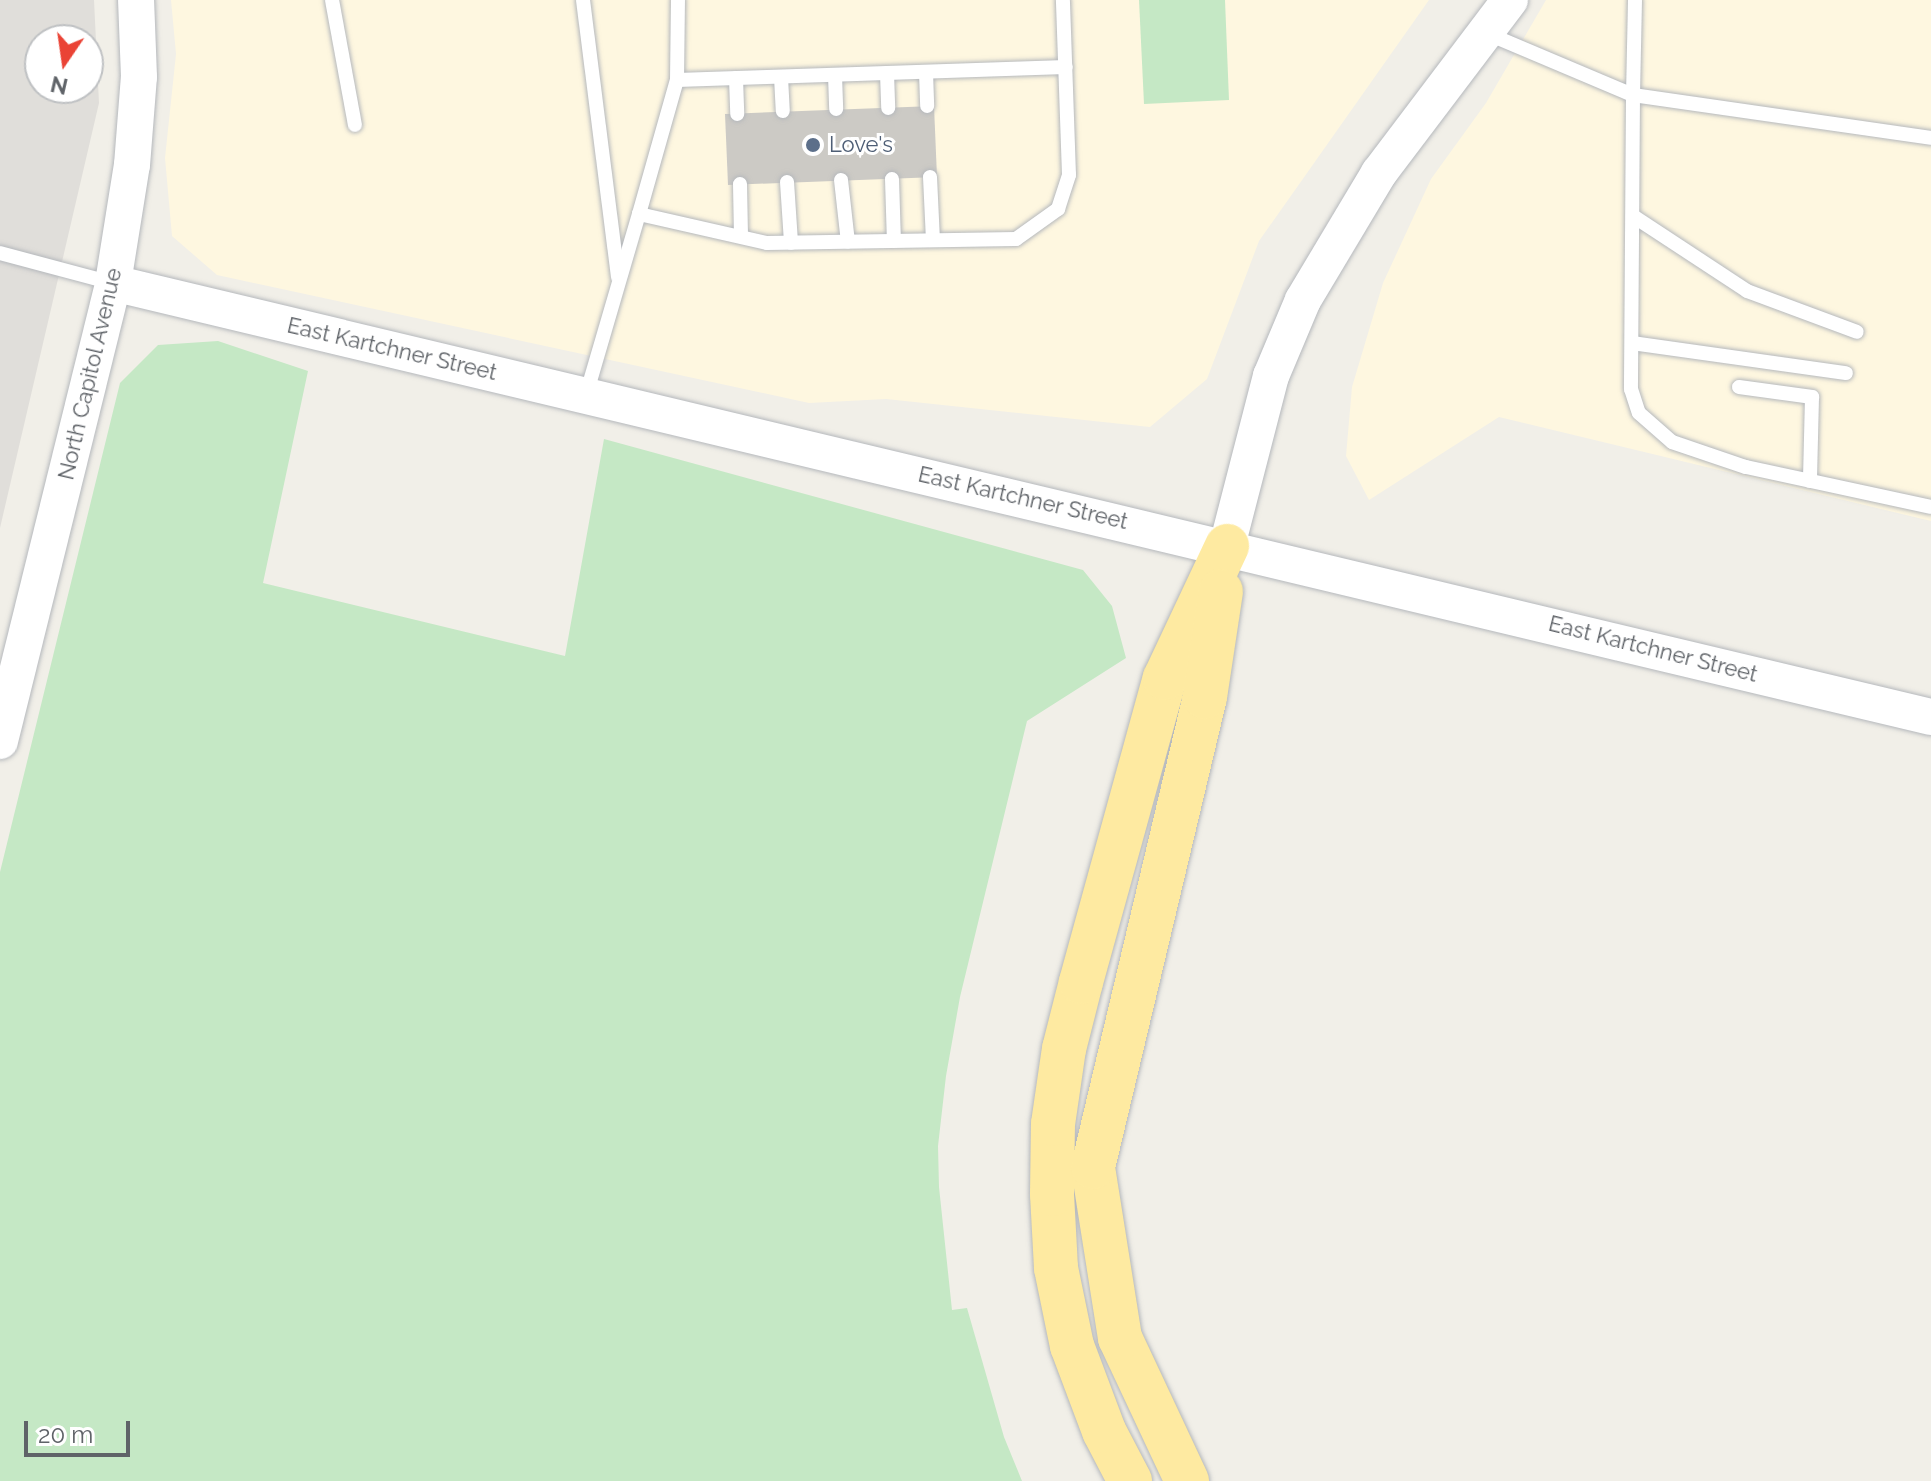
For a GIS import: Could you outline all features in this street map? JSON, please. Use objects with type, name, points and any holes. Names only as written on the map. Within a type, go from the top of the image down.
[{"type":"highway","points":[[1130,1481],[1104,1431],[1072,1346],[1056,1268],[1052,1194],[1053,1124],[1074,1009],[1165,678],[1227,546]]},
{"type":"highway","points":[[1187,1481],[1120,1338],[1093,1167],[1205,697],[1227,546]]},
{"type":"street","name":"North Capitol Avenue","points":[[0,741],[6,687],[113,283],[134,151],[139,77],[136,0]]},
{"type":"street","points":[[1227,546],[1271,376],[1303,300],[1379,173],[1510,0]]},
{"type":"street","name":"East Kartchner Street","points":[[113,283],[1227,546],[1931,717]]},
{"type":"lane","points":[[332,0],[355,125]]},
{"type":"lane","points":[[583,0],[619,284]]},
{"type":"lane","points":[[586,395],[677,80],[678,0]]},
{"type":"lane","points":[[639,214],[767,243],[1016,239],[1058,209],[1069,175],[1063,0]]},
{"type":"lane","points":[[1635,0],[1631,389],[1639,413],[1672,442],[1746,467],[1931,507]]},
{"type":"lane","points":[[1486,33],[1633,95],[1931,138]]},
{"type":"lane","points":[[677,80],[1066,67]]},
{"type":"lane","points":[[926,72],[927,106]]},
{"type":"lane","points":[[887,73],[888,108]]},
{"type":"lane","points":[[835,75],[836,109]]},
{"type":"lane","points":[[781,77],[783,111]]},
{"type":"lane","points":[[736,78],[737,114]]},
{"type":"lane","points":[[930,177],[933,240]]},
{"type":"lane","points":[[892,179],[894,241]]},
{"type":"lane","points":[[841,180],[848,242]]},
{"type":"lane","points":[[787,182],[791,243]]},
{"type":"lane","points":[[740,184],[741,236]]},
{"type":"lane","points":[[1633,216],[1747,291],[1857,332]]},
{"type":"lane","points":[[0,253],[113,283]]},
{"type":"lane","points":[[1632,343],[1846,373]]},
{"type":"lane","points":[[1739,387],[1812,397],[1810,481]]},
{"type":"shaded area","points":[[0,0],[94,0],[95,24],[24,24],[24,104],[99,104],[0,528]]},
{"type":"shaded area","points":[[171,0],[1429,0],[1259,241],[1207,379],[1150,427],[886,399],[809,403],[217,275],[172,236],[165,158],[176,54]]},
{"type":"shaded area","points":[[1546,0],[1931,0],[1931,521],[1499,417],[1369,500],[1346,456],[1352,387],[1383,283],[1431,179],[1486,103]]},
{"type":"green space","points":[[1139,0],[1225,0],[1229,100],[1144,104]]},
{"type":"green space","points":[[218,341],[308,371],[263,583],[565,656],[604,439],[1083,570],[1112,606],[1126,658],[1027,721],[960,997],[938,1146],[939,1187],[952,1310],[967,1308],[1004,1437],[1022,1481],[0,1481],[0,872],[120,383],[158,345]]},
{"type":"building","points":[[934,106],[937,177],[728,185],[725,114]]},
{"type":"place","name":"Love's","points":[[813,145]]}]
